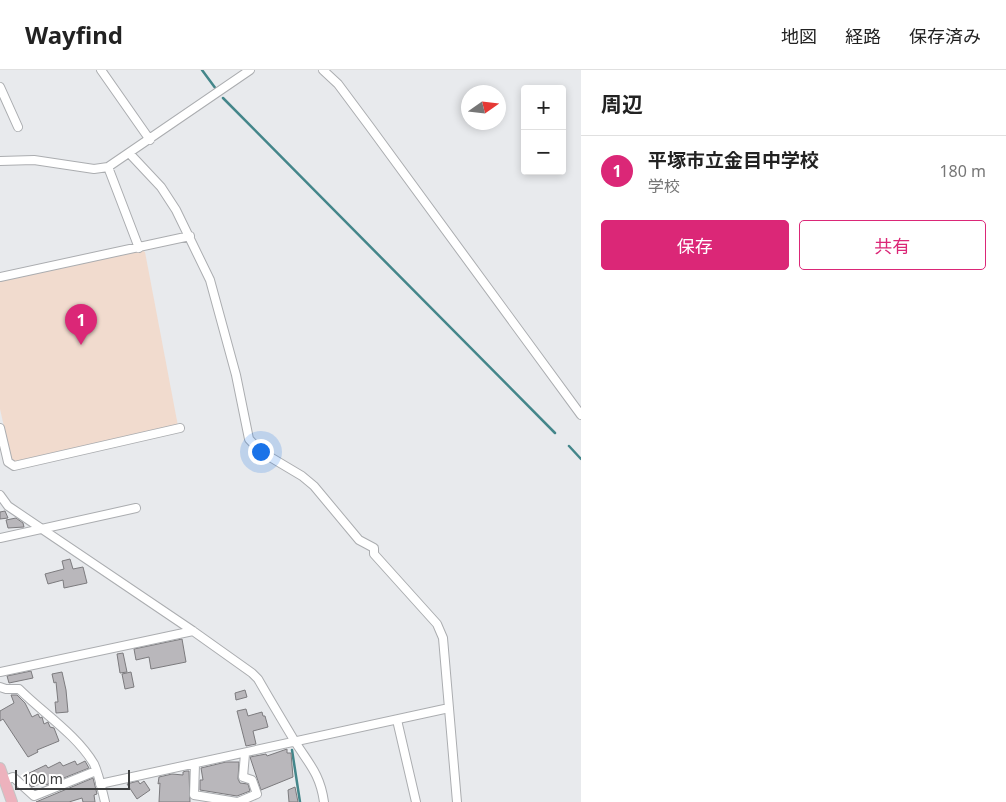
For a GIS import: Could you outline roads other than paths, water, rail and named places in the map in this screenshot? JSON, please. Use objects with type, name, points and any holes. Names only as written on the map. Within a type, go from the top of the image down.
[{"type":"main road","points":[[0,768],[12,802]]},
{"type":"street","points":[[101,70],[150,140]]},
{"type":"street","points":[[0,161],[34,160],[94,170],[108,167],[130,154],[250,70]]},
{"type":"street","points":[[323,70],[338,84],[581,415]]},
{"type":"street","points":[[0,87],[18,127]]},
{"type":"street","points":[[130,154],[161,187],[176,210],[210,280],[236,375],[249,439],[260,451],[302,476],[314,486],[359,540],[374,548],[374,554],[437,624],[443,638],[457,802]]},
{"type":"street","points":[[108,167],[138,248]]},
{"type":"street","points":[[0,277],[190,236]]},
{"type":"street","points":[[0,428],[8,462],[14,466],[180,428]]},
{"type":"street","points":[[0,495],[8,506],[252,673],[319,779],[324,802]]},
{"type":"street","points":[[0,538],[136,508]]},
{"type":"street","points":[[0,672],[193,631]]},
{"type":"street","points":[[0,687],[19,689],[73,738],[94,766],[106,802]]},
{"type":"street","points":[[100,784],[245,754],[449,708]]},
{"type":"street","points":[[397,720],[416,802]]},
{"type":"street","points":[[195,764],[194,795],[238,802],[257,794],[252,780],[243,777],[245,754]]},
{"type":"street","points":[[5,780],[13,777],[34,796],[96,772]]},
{"type":"waterway","points":[[202,70],[216,89]]},
{"type":"waterway","points":[[223,98],[555,433]]},
{"type":"waterway","points":[[569,446],[581,459]]},
{"type":"waterway","points":[[292,750],[300,802]]},
{"type":"place","name":"平塚市立金目中学校","points":[[81,345]]}]
